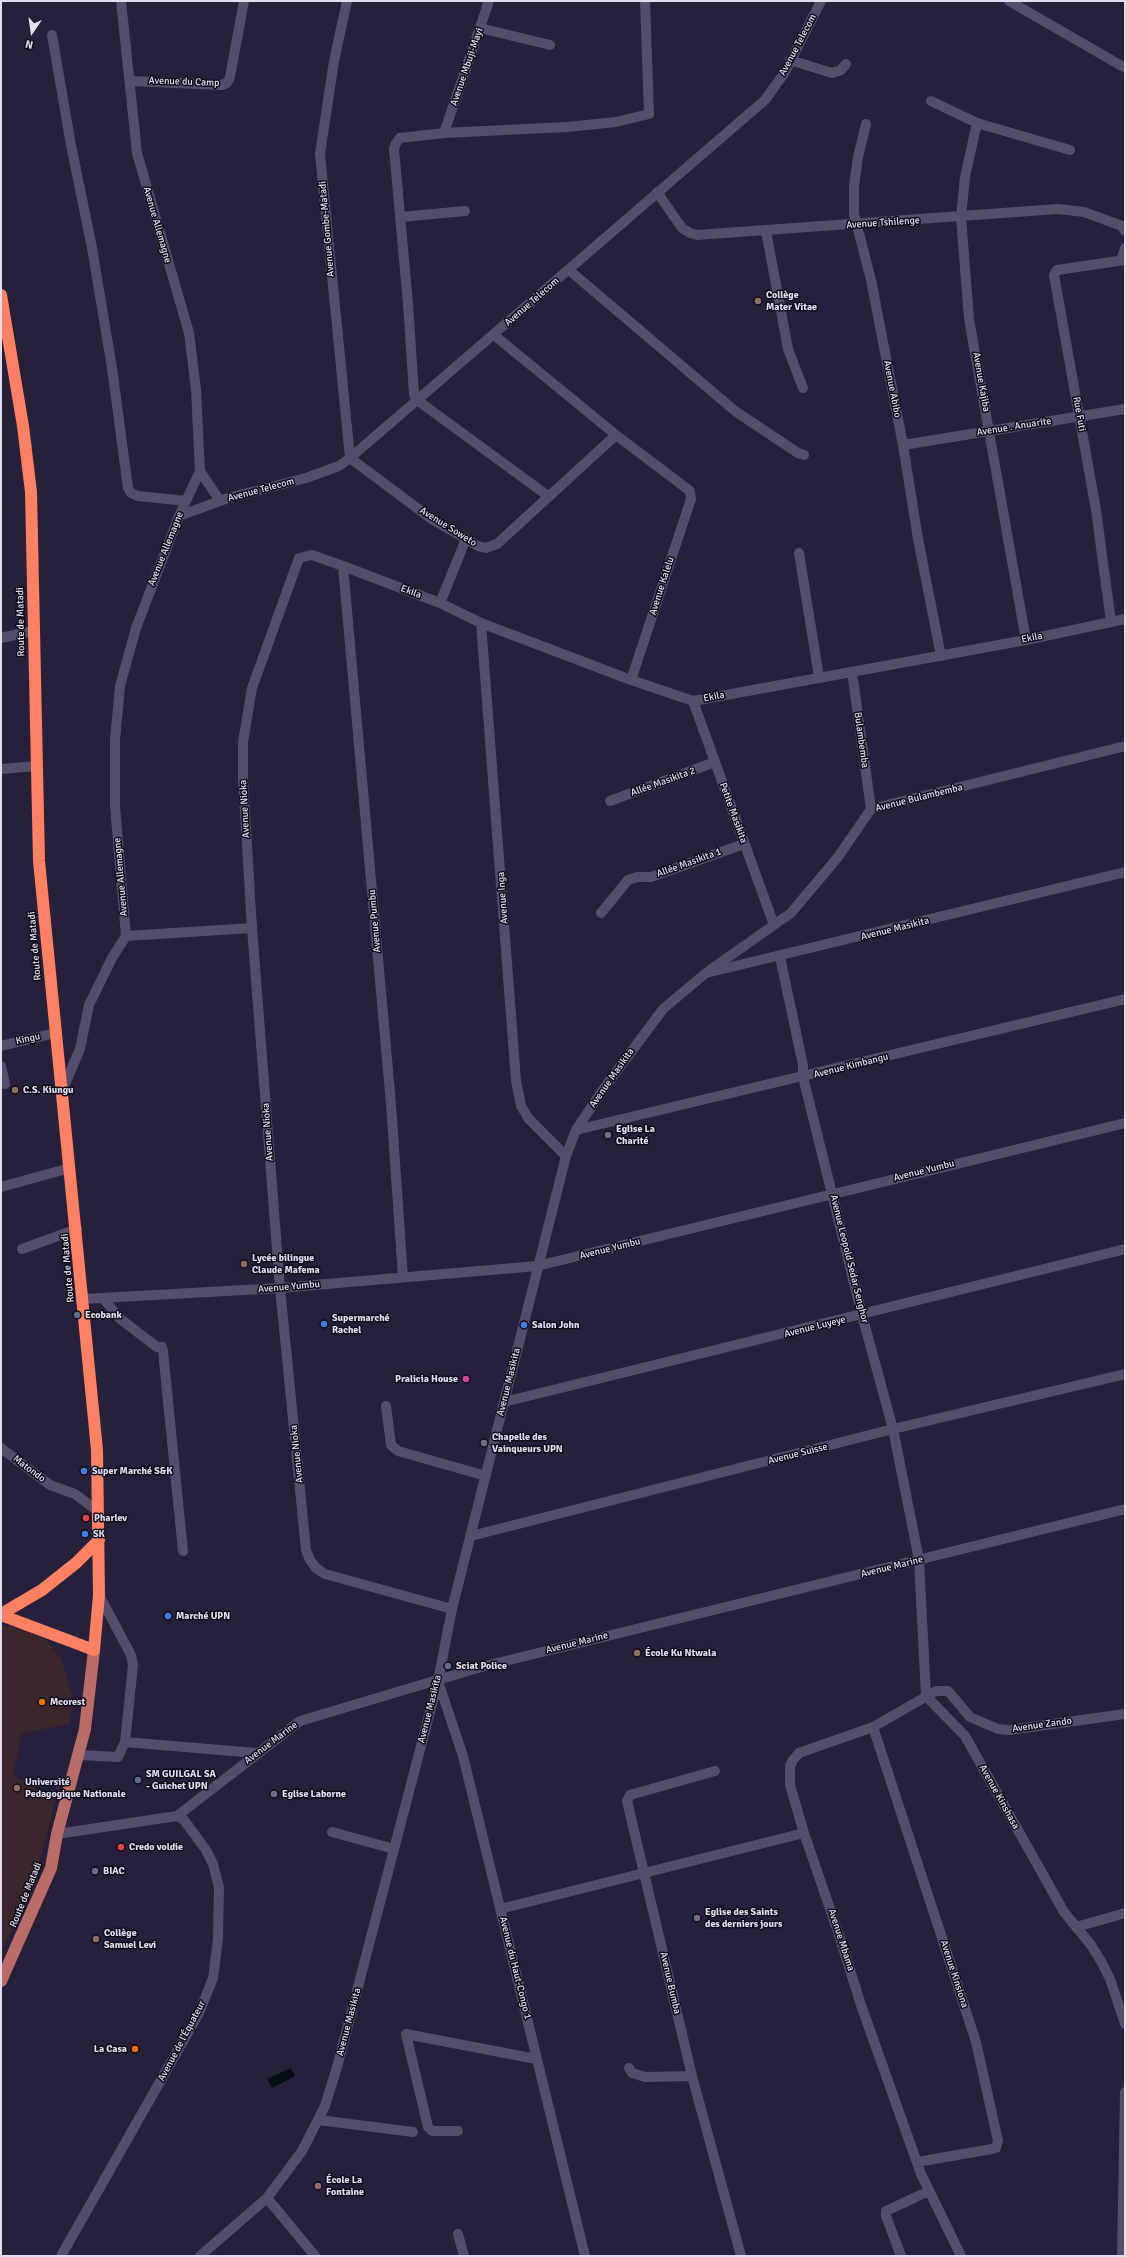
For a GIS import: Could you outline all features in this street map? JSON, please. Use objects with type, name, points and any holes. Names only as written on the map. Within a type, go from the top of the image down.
[{"type":"highway","name":"Route de Matadi","points":[[1,295],[23,426],[31,492],[39,861],[77,1229],[97,1450],[99,1595],[94,1650]]},
{"type":"highway","points":[[1,1615],[50,1583],[76,1563],[99,1540]]},
{"type":"highway","points":[[1,1615],[45,1630],[94,1650]]},
{"type":"main road","name":"Route de Matadi","points":[[1,1980],[51,1868],[57,1834],[79,1755],[90,1698],[94,1650]]},
{"type":"street","name":"Avenue Allemagne","points":[[121,1],[137,153],[189,333],[196,390],[200,471],[179,516],[136,628],[120,686],[114,740],[115,806],[126,936]]},
{"type":"street","name":"Avenue du Camp","points":[[130,81],[222,85],[227,82],[230,77],[244,1]]},
{"type":"street","name":"Avenue Gombe-Matadi","points":[[347,1],[333,68],[320,154],[350,458]]},
{"type":"street","name":"Avenue Mbuji-Mayi","points":[[444,133],[489,1]]},
{"type":"street","points":[[548,496],[417,400],[414,394],[401,217],[394,149],[400,138],[444,133],[567,127],[616,122],[649,114],[645,1]]},
{"type":"street","name":"Avenue Telecom","points":[[179,516],[220,501],[306,478],[339,466],[350,458],[765,100],[785,72],[821,1]]},
{"type":"street","points":[[1009,1],[1125,68]]},
{"type":"street","points":[[480,28],[550,45]]},
{"type":"street","points":[[52,35],[71,145],[92,248],[112,368],[128,488],[131,493],[138,496],[186,501]]},
{"type":"street","points":[[790,60],[832,73],[841,70],[846,64]]},
{"type":"street","points":[[930,101],[977,123],[1070,150]]},
{"type":"street","name":"Avenue Kajiba","points":[[977,123],[965,177],[961,217],[969,319],[990,430],[1026,640]]},
{"type":"street","name":"Avenue Abibo","points":[[866,124],[858,157],[854,186],[854,214],[858,224],[872,280],[903,446],[918,539],[941,656]]},
{"type":"street","name":"Avenue Tshilenge","points":[[657,192],[682,228],[690,234],[697,235],[766,232],[1058,209],[1084,212],[1122,226],[1125,231]]},
{"type":"street","points":[[401,217],[465,211]]},
{"type":"street","points":[[766,232],[788,349],[803,388]]},
{"type":"street","points":[[1123,260],[1125,248]]},
{"type":"street","name":"Rue Futi","points":[[1112,622],[1080,416],[1054,275],[1057,270],[1123,260]]},
{"type":"street","points":[[569,270],[736,411],[798,453],[804,455]]},
{"type":"street","points":[[494,335],[616,435]]},
{"type":"street","name":"Avenue . Anuarite","points":[[903,446],[990,430],[1125,409]]},
{"type":"street","name":"Avenue Soweto","points":[[350,458],[433,520],[466,540],[486,548],[496,544],[616,435]]},
{"type":"street","name":"Avenue Kalelu","points":[[616,435],[690,491],[691,499],[631,680]]},
{"type":"street","points":[[200,471],[220,501]]},
{"type":"street","points":[[440,603],[466,540]]},
{"type":"street","points":[[799,553],[819,677]]},
{"type":"street","name":"Ekila","points":[[299,558],[312,555],[343,566],[440,603],[481,623],[631,680],[693,701],[1026,640],[1125,619]]},
{"type":"street","name":"Avenue Nioka","points":[[299,558],[252,688],[246,718],[243,780],[252,928],[280,1288],[306,1550],[310,1560],[316,1568],[325,1574],[452,1608]]},
{"type":"street","name":"Avenue Pumbu","points":[[343,566],[390,1096],[403,1277]]},
{"type":"street","name":"Avenue Inga","points":[[481,623],[516,1082],[521,1106],[530,1119],[566,1156]]},
{"type":"street","points":[[1,638],[33,631]]},
{"type":"street","name":"Bulambemba","points":[[852,672],[871,809]]},
{"type":"street","name":"Petite Masikita","points":[[693,701],[774,925]]},
{"type":"street","name":"Avenue Bulambemba","points":[[706,973],[791,913],[814,888],[871,809],[1125,746]]},
{"type":"street","name":"Allée Masikita 2","points":[[610,801],[715,762]]},
{"type":"street","points":[[1,768],[37,766]]},
{"type":"street","name":"Allée Masikita 1","points":[[601,913],[628,880],[637,877],[651,877],[744,844]]},
{"type":"street","name":"Avenue Masikita","points":[[200,2256],[267,2198],[302,2151],[319,2120],[337,2068],[438,1680],[452,1608],[537,1266],[566,1156],[576,1130],[602,1091],[663,1009],[706,973],[780,957],[1125,872]]},
{"type":"street","points":[[62,1090],[80,1050],[89,1005],[112,958],[126,936],[252,928]]},
{"type":"street","name":"Avenue Leopold Sedar Senghor","points":[[780,957],[803,1065],[803,1078],[862,1315],[893,1429],[919,1560]]},
{"type":"street","name":"Avenue Kimbangu","points":[[576,1130],[803,1078],[1125,1000]]},
{"type":"street","name":"Kingu","points":[[1,1046],[56,1033]]},
{"type":"street","points":[[1,1066],[4,1084]]},
{"type":"street","name":"Avenue Yumbu","points":[[83,1299],[280,1288],[537,1266],[1125,1123]]},
{"type":"street","points":[[1,1188],[70,1168]]},
{"type":"street","points":[[22,1249],[77,1229]]},
{"type":"street","name":"Avenue Luyeye","points":[[504,1402],[1125,1249]]},
{"type":"street","points":[[102,1298],[119,1318],[157,1347],[162,1348],[163,1351],[183,1551]]},
{"type":"street","name":"Avenue Suisse","points":[[471,1536],[893,1429],[1125,1374]]},
{"type":"street","points":[[386,1406],[391,1445],[398,1452],[486,1476]]},
{"type":"street","name":"Matondo","points":[[1,1448],[50,1485],[75,1494],[99,1512]]},
{"type":"street","name":"Avenue Marine","points":[[177,1816],[256,1753],[300,1721],[481,1667],[1125,1509]]},
{"type":"street","points":[[919,1560],[926,1696]]},
{"type":"street","points":[[79,1755],[118,1757],[124,1742],[133,1665],[131,1656],[99,1595]]},
{"type":"street","name":"Avenue du Haut-Congo 1","points":[[438,1680],[464,1756],[536,2059],[585,2256]]},
{"type":"street","name":"Avenue Zando","points":[[926,1696],[936,1691],[948,1691],[970,1717],[987,1726],[1009,1730],[1125,1714]]},
{"type":"street","name":"Avenue Mbama","points":[[926,1696],[873,1727],[800,1753],[793,1760],[789,1774],[790,1785],[804,1833],[840,1935],[861,2005],[917,2162],[929,2191],[961,2256]]},
{"type":"street","name":"Avenue Kinshasa","points":[[926,1696],[965,1736],[1064,1912],[1091,1945],[1105,1968],[1125,2024]]},
{"type":"street","name":"Avenue Kinsiona","points":[[873,1727],[976,2042],[998,2141],[996,2148],[917,2162]]},
{"type":"street","points":[[124,1742],[256,1753]]},
{"type":"street","name":"Avenue Bumba","points":[[715,1771],[630,1795],[628,1797],[627,1805],[646,1874],[692,2076],[741,2256]]},
{"type":"street","points":[[57,1834],[177,1816]]},
{"type":"street","name":"Avenue de l'Équateur","points":[[61,2256],[199,2013],[213,1978],[218,1938],[219,1887],[213,1864],[206,1850],[184,1820],[177,1816]]},
{"type":"street","points":[[332,1832],[394,1849]]},
{"type":"street","points":[[500,1909],[646,1874],[804,1833]]},
{"type":"street","points":[[1076,1927],[1125,1913]]},
{"type":"street","points":[[458,2131],[432,2130],[428,2127],[407,2047],[406,2034],[536,2059]]},
{"type":"street","points":[[629,2068],[632,2072],[645,2077],[692,2076]]},
{"type":"street","points":[[1122,2256],[1125,2092]]},
{"type":"street","points":[[319,2120],[413,2132]]},
{"type":"street","points":[[901,2256],[886,2216],[886,2211],[929,2191]]},
{"type":"street","points":[[267,2198],[315,2256]]},
{"type":"street","points":[[458,2234],[464,2256]]},
{"type":"shaded area","name":"Université Pedagogique Nationale","points":[[1,1626],[24,1628],[46,1640],[61,1659],[73,1698],[70,1724],[22,1733],[13,1775],[55,1801],[36,1876],[21,1914],[1,1950]]},
{"type":"shaded area","points":[[291,2068],[295,2076],[272,2088],[267,2079]]},
{"type":"place","name":"Collège Mater Vitae","points":[[758,301]]},
{"type":"place","name":"C.S. Kiungu","points":[[15,1090]]},
{"type":"place","name":"Eglise La Charité","points":[[608,1135]]},
{"type":"place","name":"Lycée bilingue Claude Mafema","points":[[244,1264]]},
{"type":"place","name":"Ecobank","points":[[77,1315]]},
{"type":"place","name":"Supermarché Rachel","points":[[324,1324]]},
{"type":"place","name":"Salon John","points":[[524,1325]]},
{"type":"place","name":"Pralicia House","points":[[466,1379]]},
{"type":"place","name":"Chapelle des Vainqueurs UPN","points":[[484,1443]]},
{"type":"place","name":"Super Marché S&K","points":[[84,1471]]},
{"type":"place","name":"Pharlev","points":[[86,1518]]},
{"type":"place","name":"SK","points":[[85,1534]]},
{"type":"place","name":"Marché UPN","points":[[168,1616]]},
{"type":"place","name":"École Ku Ntwala","points":[[637,1653]]},
{"type":"place","name":"Sciat Police","points":[[448,1666]]},
{"type":"place","name":"Mcorest","points":[[42,1702]]},
{"type":"place","name":"SM GUILGAL SA - Guichet UPN","points":[[138,1780]]},
{"type":"place","name":"Université Pedagogique Nationale","points":[[17,1788]]},
{"type":"place","name":"Eglise Laborne","points":[[274,1794]]},
{"type":"place","name":"Credo voldie","points":[[121,1847]]},
{"type":"place","name":"BIAC","points":[[95,1871]]},
{"type":"place","name":"Eglise des Saints des derniers jours","points":[[697,1918]]},
{"type":"place","name":"Collège Samuel Levi","points":[[96,1939]]},
{"type":"place","name":"La Casa","points":[[135,2049]]},
{"type":"place","name":"École La Fontaine","points":[[318,2186]]}]
